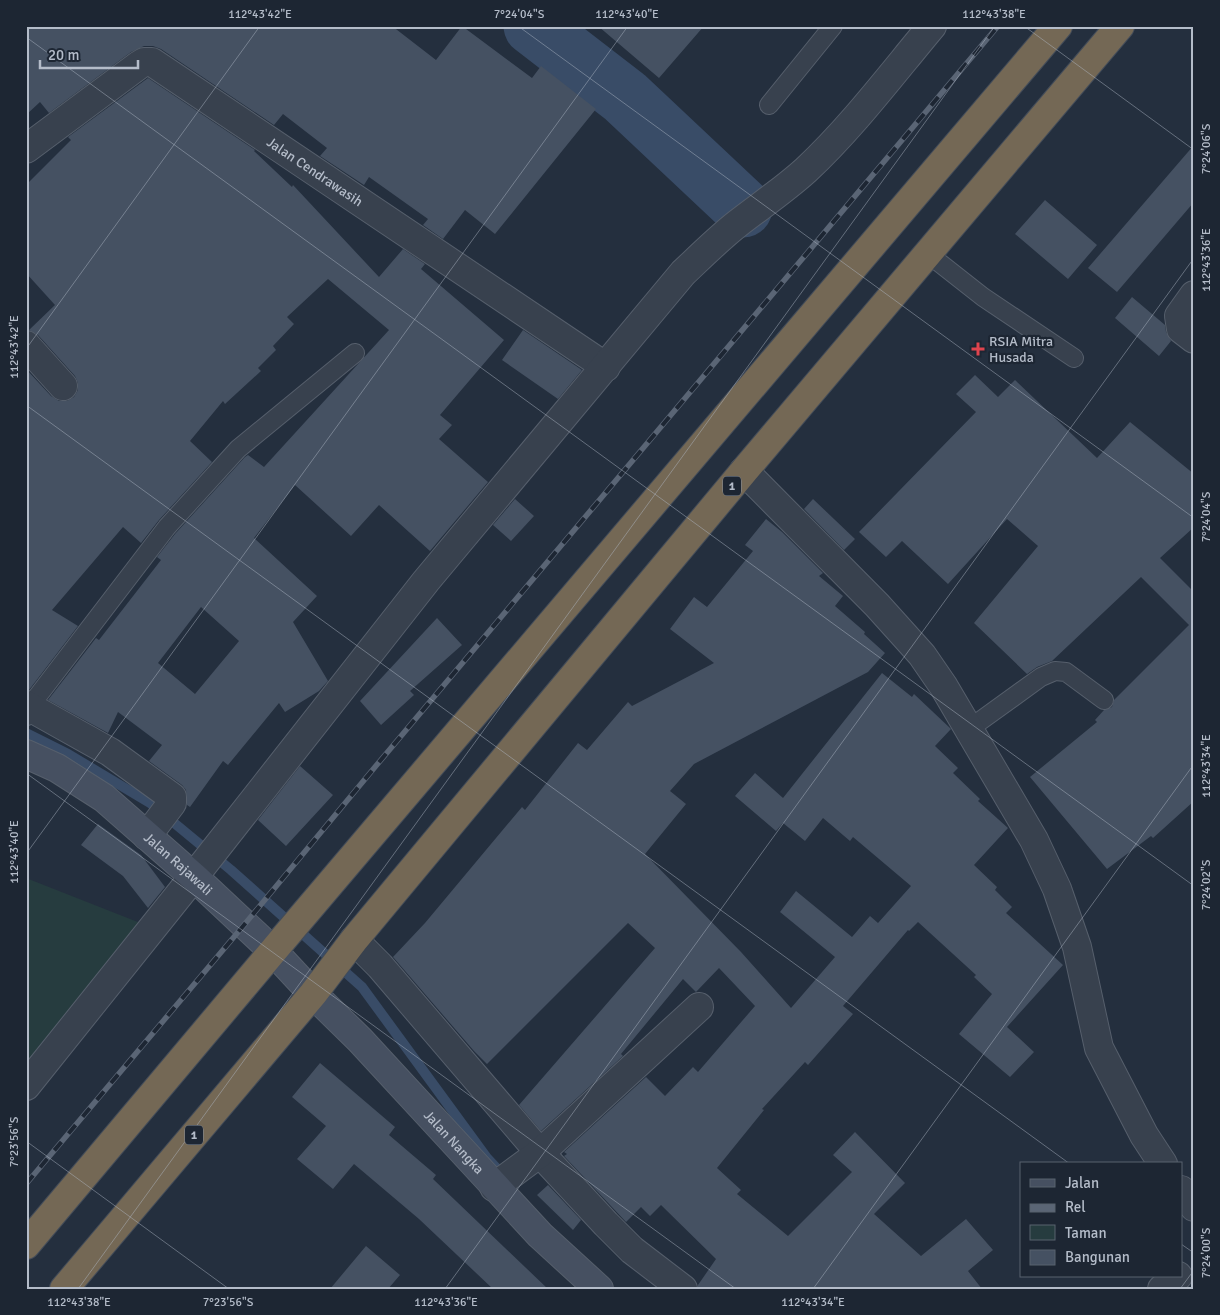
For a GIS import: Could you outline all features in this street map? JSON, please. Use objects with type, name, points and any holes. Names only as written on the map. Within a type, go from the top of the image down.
[{"type":"highway","points":[[26,1245],[309,908],[1058,26]]},
{"type":"highway","name":"1","points":[[64,1289],[318,988],[351,944],[744,471],[1120,26]]},
{"type":"street","points":[[26,1086],[426,581],[684,273],[710,246],[776,195],[832,144],[932,26]]},
{"type":"street","name":"Jalan Cendrawasih","points":[[26,149],[139,64],[152,62],[606,367]]},
{"type":"street","points":[[1194,295],[1179,316],[1181,329],[1194,339]]},
{"type":"street","points":[[26,345],[63,386]]},
{"type":"street","points":[[744,471],[877,605],[922,655],[944,686],[1034,840],[1057,889],[1077,948],[1099,1048],[1144,1135],[1163,1162]]},
{"type":"street","points":[[27,712],[110,752],[172,797],[172,803],[150,833]]},
{"type":"street","name":"Jalan Rajawali","points":[[26,754],[57,768],[104,798],[150,833],[279,944],[318,988]]},
{"type":"street","points":[[351,944],[380,966],[537,1155],[632,1250],[683,1289]]},
{"type":"street","name":"Jalan Nangka","points":[[318,988],[360,1040],[498,1185],[540,1236],[599,1289]]},
{"type":"street","points":[[498,1185],[537,1155],[699,1007]]},
{"type":"street","points":[[1182,1191],[1194,1207]]},
{"type":"street","points":[[1182,1274],[1194,1265]]},
{"type":"street","points":[[1162,1289],[1176,1278]]},
{"type":"lane","points":[[769,105],[833,26]]},
{"type":"lane","points":[[927,253],[969,286],[1074,358]]},
{"type":"lane","points":[[27,712],[167,527],[238,449],[354,353]]},
{"type":"lane","points":[[970,729],[1041,677],[1055,671],[1066,672],[1104,700]]},
{"type":"green space","points":[[26,878],[153,928],[26,1079]]},
{"type":"building","points":[[26,26],[392,26],[436,60],[462,26],[532,78],[541,66],[596,109],[495,234],[465,210],[443,239],[423,225],[428,219],[369,177],[364,185],[320,156],[327,148],[283,114],[274,125],[161,49],[153,46],[144,46],[131,52],[49,113],[40,102],[26,115]]},
{"type":"building","points":[[598,26],[704,26],[659,78]]},
{"type":"building","points":[[148,78],[255,150],[292,187],[293,185],[379,277],[403,249],[425,264],[421,269],[504,340],[440,415],[452,425],[439,439],[488,482],[430,551],[379,505],[351,536],[295,485],[254,538],[317,596],[293,622],[328,681],[319,691],[285,712],[279,703],[228,765],[223,761],[190,807],[187,805],[186,790],[182,785],[149,761],[162,745],[118,712],[108,733],[48,700],[96,638],[99,640],[161,560],[157,557],[175,534],[245,457],[248,455],[264,467],[389,330],[328,279],[287,317],[294,324],[273,346],[276,350],[258,368],[261,371],[225,404],[223,401],[190,441],[212,462],[159,520],[141,543],[123,527],[52,610],[78,626],[29,690],[26,689],[26,369],[51,396],[59,401],[67,401],[74,397],[78,390],[78,383],[75,376],[38,335],[29,330],[55,305],[26,273],[26,185],[71,140],[68,137]],"holes":[[[201,607],[239,641],[195,694],[158,663]]]},
{"type":"building","points":[[1194,145],[1194,202],[1117,292],[1088,268]]},
{"type":"building","points":[[1045,200],[1097,245],[1068,279],[1015,234]]},
{"type":"building","points":[[1132,297],[1165,325],[1166,332],[1171,341],[1159,356],[1115,318]]},
{"type":"building","points":[[523,330],[582,370],[558,399],[502,360]]},
{"type":"building","points":[[975,375],[998,397],[1015,380],[1097,458],[1130,422],[1194,474],[1194,527],[1160,558],[1194,592],[1194,801],[1153,838],[1151,836],[1107,869],[1030,777],[1097,722],[1095,720],[1104,710],[1112,707],[1114,700],[1189,625],[1141,577],[1052,661],[1037,667],[1027,674],[974,623],[1038,546],[1007,519],[948,584],[902,541],[886,557],[859,532],[976,412],[956,394]]},
{"type":"building","points":[[515,499],[534,516],[511,541],[493,525]]},
{"type":"building","points":[[813,499],[855,539],[844,550],[804,509]]},
{"type":"building","points":[[766,519],[782,532],[823,573],[819,576],[843,596],[835,606],[865,632],[864,634],[885,653],[868,672],[694,764],[670,791],[686,804],[645,854],[741,952],[791,1008],[835,957],[780,912],[796,891],[852,937],[870,916],[878,923],[911,886],[853,837],[850,841],[823,818],[805,841],[783,823],[776,831],[735,796],[755,773],[783,798],[882,673],[912,697],[914,694],[951,729],[935,746],[958,768],[953,773],[980,799],[978,801],[1008,828],[974,865],[997,887],[995,890],[1012,907],[1006,913],[1063,965],[1007,1027],[1034,1052],[1010,1077],[959,1034],[992,994],[974,977],[976,975],[918,922],[908,930],[843,1006],[853,1014],[808,1065],[805,1062],[762,1109],[764,1110],[717,1168],[741,1190],[737,1194],[788,1236],[852,1172],[833,1155],[855,1132],[905,1183],[874,1214],[921,1256],[966,1219],[993,1250],[968,1271],[982,1289],[698,1289],[698,1285],[716,1259],[661,1205],[650,1216],[641,1207],[626,1222],[564,1156],[567,1154],[564,1152],[646,1077],[665,1096],[693,1067],[698,1072],[755,1006],[719,968],[696,992],[683,979],[621,1054],[623,1056],[541,1131],[519,1105],[655,948],[628,923],[487,1064],[393,957],[425,923],[522,807],[525,810],[578,743],[587,750],[628,702],[632,706],[714,663],[670,629],[694,597],[707,607],[753,551],[745,545]]},
{"type":"building","points":[[437,618],[462,645],[410,691],[414,695],[381,725],[360,701]]},
{"type":"building","points":[[300,766],[333,795],[286,846],[258,820]]},
{"type":"building","points":[[98,824],[141,855],[165,887],[148,908],[123,876],[81,845]]},
{"type":"building","points":[[320,1063],[395,1127],[389,1135],[436,1175],[433,1179],[548,1289],[493,1289],[419,1219],[354,1164],[333,1189],[297,1159],[326,1126],[292,1097]]},
{"type":"building","points":[[548,1185],[581,1220],[573,1230],[537,1195]]},
{"type":"building","points":[[366,1246],[400,1275],[388,1289],[330,1289]]},
{"type":"waterway","points":[[533,26],[625,97],[743,208]]},
{"type":"waterway","points":[[26,733],[68,754],[150,803],[231,870],[362,987],[487,1158],[501,1173]]},
{"type":"railway","points":[[26,1184],[998,26]]},
{"type":"place","name":"RSIA Mitra Husada","points":[[978,349]]}]
